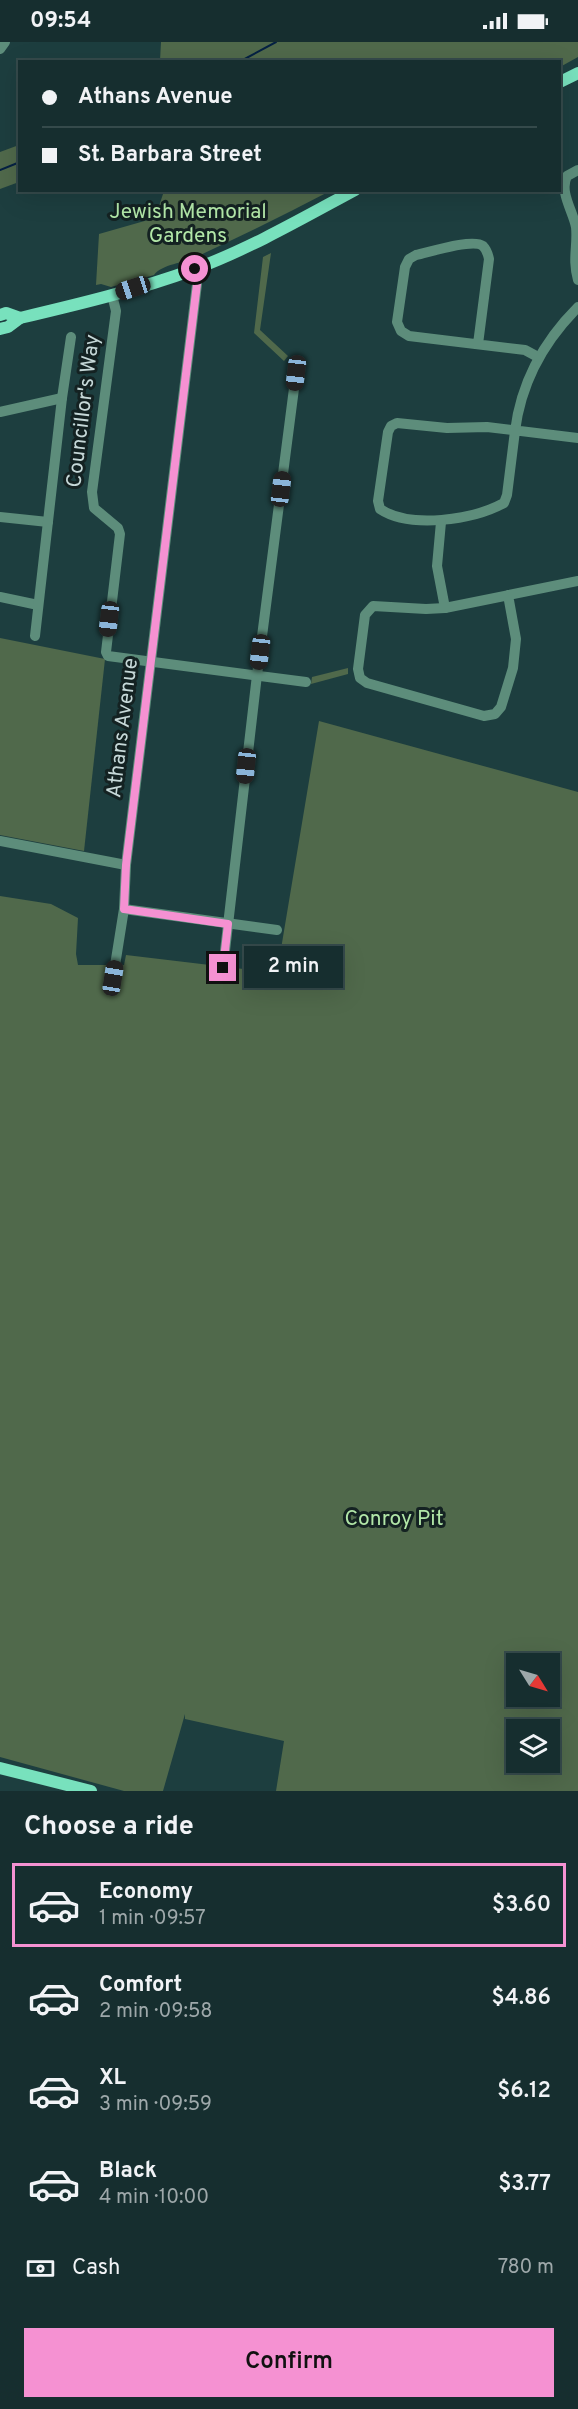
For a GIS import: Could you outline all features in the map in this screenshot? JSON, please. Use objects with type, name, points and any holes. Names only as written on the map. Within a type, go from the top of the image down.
[{"type":"main road","points":[[561,82],[578,73]]},
{"type":"main road","points":[[0,329],[8,327],[20,318],[112,295],[195,269],[260,239],[351,192]]},
{"type":"main road","points":[[0,315],[6,314],[20,318]]},
{"type":"main road","points":[[0,1767],[91,1791]]},
{"type":"street","points":[[0,49],[5,42]]},
{"type":"street","points":[[578,170],[567,176],[564,187],[576,229],[574,259],[578,280]]},
{"type":"street","points":[[478,344],[489,259],[482,244],[472,242],[416,255],[409,259],[405,267],[397,322],[401,331],[409,336],[525,350],[538,357]]},
{"type":"street","name":"Athans Avenue","points":[[113,978],[124,909],[126,865],[197,284],[195,269]]},
{"type":"street","name":"Councillor's Way","points":[[112,295],[116,311],[92,492],[94,508],[118,528],[120,534],[106,652],[108,656],[150,663]]},
{"type":"street","points":[[578,307],[559,327],[538,357],[526,386],[515,431],[504,503],[497,507],[441,522],[390,516],[380,509],[378,501],[387,432],[397,423],[447,428],[487,428],[515,431],[578,438]]},
{"type":"street","points":[[35,636],[71,337]]},
{"type":"street","points":[[223,968],[257,675],[296,373]]},
{"type":"street","points":[[0,412],[62,398]]},
{"type":"street","points":[[0,517],[48,522]]},
{"type":"street","points":[[441,522],[437,566],[445,608]]},
{"type":"street","points":[[508,595],[516,639],[515,657],[502,705],[490,716],[367,683],[358,674],[365,615],[369,608],[379,606],[445,608],[508,595],[578,581]]},
{"type":"street","points":[[0,597],[38,605]]},
{"type":"street","points":[[150,663],[306,682]]},
{"type":"street","points":[[0,841],[126,865]]},
{"type":"street","points":[[124,909],[277,930]]},
{"type":"green space","points":[[161,42],[578,42],[578,57],[561,66],[561,60],[160,60]]},
{"type":"green space","points":[[18,145],[18,182],[0,189],[0,152]]},
{"type":"green space","name":"Jewish Memorial Gardens","points":[[163,192],[328,192],[196,257],[162,268],[154,275],[111,287],[96,285],[99,234],[155,218]]},
{"type":"green space","points":[[271,253],[260,330],[288,356],[284,361],[254,333],[263,257]]},
{"type":"green space","points":[[0,638],[105,659],[84,851],[0,835]]},
{"type":"green space","points":[[348,668],[348,674],[311,684],[312,677]]},
{"type":"green space","name":"Conroy Pit","points":[[319,721],[578,792],[578,1791],[276,1791],[284,1741],[185,1719],[185,1714],[163,1791],[124,1791],[0,1757],[0,896],[51,904],[78,918],[76,954],[78,965],[124,965],[126,955],[277,973]]},
{"type":"waterway","points":[[243,60],[276,42]]},
{"type":"waterway","points":[[0,170],[18,163]]},
{"type":"route","points":[[195,269],[197,284],[126,865],[124,909],[228,924],[223,968]]}]
